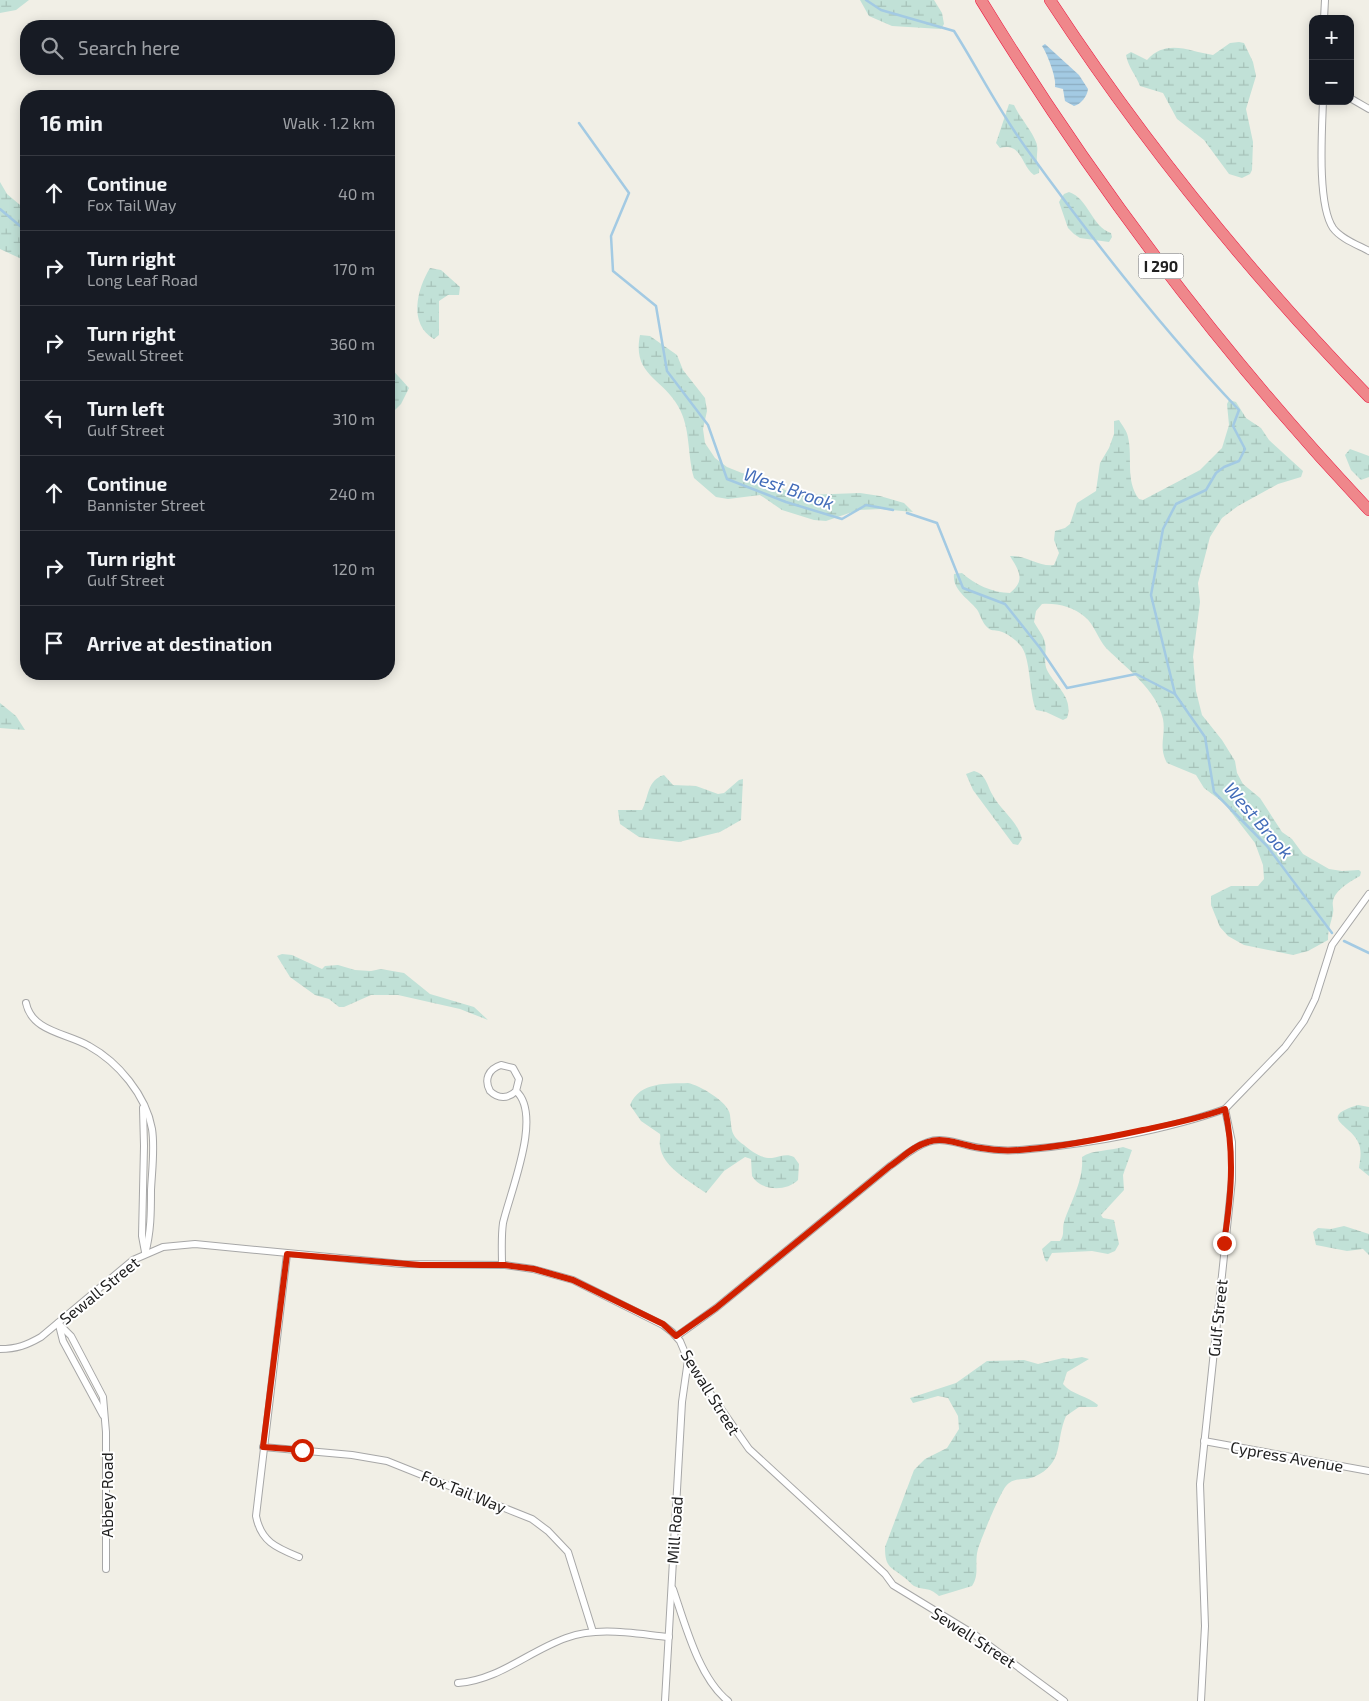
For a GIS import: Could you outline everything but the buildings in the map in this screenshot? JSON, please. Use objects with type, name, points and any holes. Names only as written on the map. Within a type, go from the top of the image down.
[{"type":"highway","name":"I 290","points":[[981,0],[1076,147],[1185,297],[1278,409],[1369,510]]},
{"type":"highway","points":[[1050,0],[1119,101],[1205,212],[1269,288],[1369,397]]},
{"type":"street","points":[[1324,15],[1325,0]]},
{"type":"street","points":[[1354,100],[1369,109]]},
{"type":"street","points":[[1323,105],[1322,157],[1327,212],[1336,231],[1369,251]]},
{"type":"street","points":[[676,1336],[716,1308],[791,1245],[916,1147],[934,1140],[1002,1150],[1075,1144],[1192,1119],[1225,1109],[1285,1047],[1304,1021],[1316,999],[1332,945],[1369,894]]},
{"type":"street","points":[[26,1003],[30,1016],[41,1025],[89,1045],[107,1057],[129,1081],[143,1106],[142,1236],[145,1254]]},
{"type":"street","points":[[501,1065],[513,1068],[519,1079],[516,1091],[505,1098],[493,1094],[487,1084],[490,1072],[501,1065]]},
{"type":"street","points":[[502,1265],[503,1225],[527,1129],[522,1096],[516,1091]]},
{"type":"street","name":"Gulf Street","points":[[1201,1701],[1205,1644],[1200,1484],[1232,1180],[1232,1142],[1225,1109]]},
{"type":"street","name":"Sewall Street","points":[[0,1349],[27,1345],[58,1323],[115,1274],[145,1254],[163,1247],[195,1244],[420,1265],[502,1265],[534,1269],[573,1280],[663,1324],[676,1336],[688,1360],[749,1449],[885,1574]]},
{"type":"street","points":[[287,1254],[256,1504],[258,1526],[270,1544],[299,1557]]},
{"type":"street","name":"Abbey Road","points":[[58,1323],[63,1341],[91,1390],[105,1420],[106,1569]]},
{"type":"street","name":"Mill Road","points":[[665,1701],[682,1402],[688,1360]]},
{"type":"street","name":"Cypress Avenue","points":[[1204,1441],[1369,1471]]},
{"type":"street","name":"Fox Tail Way","points":[[263,1447],[352,1455],[387,1461],[532,1520],[552,1535],[568,1552],[593,1632]]},
{"type":"street","name":"Sewell Street","points":[[885,1574],[893,1585],[908,1596],[975,1635],[1064,1701]]},
{"type":"street","points":[[671,1585],[686,1628],[707,1675],[721,1695],[728,1701]]},
{"type":"street","points":[[458,1683],[486,1677],[567,1637],[593,1632],[669,1637]]},
{"type":"green space","points":[[0,0],[29,0],[16,10],[0,13]]},
{"type":"green space","points":[[860,0],[934,0],[942,13],[944,24],[941,29],[892,26],[869,16]]},
{"type":"green space","points":[[1230,43],[1244,43],[1253,62],[1256,76],[1246,109],[1253,142],[1252,170],[1250,174],[1242,178],[1229,174],[1204,140],[1177,119],[1163,93],[1140,86],[1126,55],[1131,52],[1147,60],[1155,53],[1163,50],[1179,48],[1213,55]]},
{"type":"green space","points":[[1009,104],[1014,105],[1036,142],[1039,173],[1034,175],[1013,148],[1000,148],[996,143]]},
{"type":"green space","points":[[0,182],[7,194],[20,205],[20,258],[0,249]]},
{"type":"green space","points":[[1069,192],[1081,200],[1099,225],[1111,233],[1112,237],[1109,242],[1080,238],[1068,228],[1059,202],[1064,194]]},
{"type":"green space","points":[[430,268],[441,270],[460,287],[459,295],[448,295],[439,301],[439,335],[434,339],[426,333],[421,325],[417,306],[421,286]]},
{"type":"green space","points":[[640,335],[650,336],[677,355],[683,370],[705,398],[707,411],[703,429],[705,443],[715,458],[727,467],[742,473],[768,479],[778,487],[793,493],[805,495],[860,493],[880,496],[904,503],[913,512],[881,509],[858,510],[826,521],[814,520],[782,510],[760,495],[728,499],[716,497],[694,478],[687,432],[682,414],[671,397],[644,368],[640,359]]},
{"type":"green space","points":[[395,373],[409,388],[401,404],[395,410]]},
{"type":"green space","points":[[1229,400],[1236,402],[1246,418],[1261,428],[1269,440],[1303,471],[1301,477],[1278,484],[1238,506],[1222,518],[1210,537],[1198,583],[1200,602],[1193,657],[1196,691],[1202,715],[1222,740],[1235,761],[1237,773],[1243,784],[1260,798],[1282,832],[1292,839],[1303,854],[1329,869],[1342,871],[1359,870],[1361,872],[1360,876],[1344,886],[1334,897],[1328,940],[1308,951],[1293,955],[1244,945],[1228,936],[1220,927],[1211,905],[1211,896],[1231,886],[1258,886],[1264,879],[1263,865],[1255,843],[1224,803],[1204,788],[1196,775],[1167,763],[1163,751],[1164,725],[1160,708],[1140,680],[1106,648],[1088,620],[1070,608],[1054,604],[1042,604],[1036,611],[1034,622],[1044,640],[1047,670],[1063,692],[1068,704],[1067,718],[1063,720],[1046,712],[1036,710],[1027,659],[1021,646],[1008,635],[990,630],[975,607],[959,590],[954,580],[954,574],[962,573],[984,587],[1010,593],[1018,584],[1019,575],[1010,556],[1054,565],[1059,553],[1054,540],[1055,531],[1065,528],[1070,524],[1077,503],[1096,491],[1100,463],[1109,448],[1114,434],[1114,421],[1119,420],[1126,430],[1132,484],[1139,499],[1143,500],[1200,470],[1222,448],[1229,425],[1227,404]]},
{"type":"green space","points":[[1350,449],[1369,456],[1369,477],[1361,480],[1351,470],[1345,455]]},
{"type":"green space","points":[[0,703],[16,716],[25,730],[0,728]]},
{"type":"green space","points":[[974,771],[984,777],[992,794],[1020,832],[1022,839],[1018,845],[1013,844],[973,790],[966,774]]},
{"type":"green space","points":[[664,775],[673,785],[696,786],[718,794],[724,793],[739,780],[743,779],[741,820],[720,832],[679,842],[639,837],[620,824],[618,810],[642,810],[651,785],[658,777]]},
{"type":"green space","points":[[282,954],[292,955],[322,969],[325,966],[338,965],[355,970],[371,971],[381,969],[404,973],[430,994],[474,1007],[488,1020],[460,1009],[398,995],[371,995],[344,1007],[339,1007],[329,999],[315,995],[290,977],[277,956]]},
{"type":"green space","points":[[688,1083],[706,1091],[725,1105],[730,1115],[734,1135],[750,1150],[768,1158],[786,1155],[794,1157],[799,1164],[798,1180],[787,1187],[781,1188],[761,1185],[752,1176],[751,1159],[745,1157],[724,1171],[706,1193],[671,1167],[662,1154],[660,1134],[641,1121],[630,1105],[640,1092],[647,1088],[663,1084]]},
{"type":"green space","points":[[1358,1105],[1369,1107],[1369,1176],[1359,1168],[1359,1144],[1338,1118],[1339,1114],[1345,1110]]},
{"type":"green space","points":[[1123,1147],[1132,1150],[1123,1175],[1124,1190],[1101,1215],[1103,1218],[1114,1220],[1119,1244],[1115,1251],[1108,1254],[1092,1251],[1052,1253],[1047,1262],[1042,1249],[1051,1241],[1060,1241],[1062,1239],[1064,1222],[1081,1174],[1082,1157],[1090,1153]]},
{"type":"green space","points":[[1344,1226],[1369,1234],[1369,1255],[1363,1249],[1347,1251],[1316,1245],[1313,1232],[1318,1228],[1331,1229]]},
{"type":"green space","points":[[1082,1357],[1089,1359],[1067,1372],[1063,1384],[1071,1391],[1090,1399],[1098,1405],[1097,1407],[1079,1407],[1066,1416],[1058,1451],[1051,1465],[1034,1477],[1012,1481],[1003,1490],[978,1549],[976,1577],[972,1586],[939,1596],[929,1590],[914,1586],[890,1566],[886,1559],[885,1547],[914,1470],[925,1459],[947,1448],[959,1429],[958,1416],[948,1398],[938,1396],[913,1403],[910,1398],[956,1383],[987,1361],[1024,1360],[1038,1364],[1063,1358]]},
{"type":"shaded area","points":[[1045,44],[1079,75],[1088,89],[1085,97],[1077,105],[1074,106],[1065,101],[1063,89],[1055,87],[1055,78],[1042,46]]},
{"type":"waterway","points":[[866,0],[881,10],[954,31],[1016,134],[1076,216],[1182,348],[1239,410],[1233,426],[1245,449],[1239,461],[1224,467],[1216,473],[1206,490],[1176,504],[1163,529],[1151,595],[1175,694]]},
{"type":"waterway","name":"West Brook","points":[[579,123],[629,193],[611,236],[613,271],[656,306],[667,371],[708,425],[727,479],[786,502],[842,519],[866,505],[893,510]]},
{"type":"waterway","points":[[0,209],[20,226]]},
{"type":"waterway","name":"West Brook","points":[[907,513],[937,523],[963,588],[1005,604],[1040,648],[1067,688],[1136,674],[1175,694],[1205,737],[1214,792],[1267,846],[1332,933]]},
{"type":"waterway","name":"West Brook","points":[[1344,941],[1369,953]]},
{"type":"route","points":[[302,1450],[263,1447],[287,1254],[420,1265],[505,1265],[534,1269],[573,1280],[663,1324],[676,1336],[716,1308],[890,1166],[916,1147],[927,1142],[934,1140],[951,1142],[994,1150],[1075,1144],[1202,1117],[1225,1109],[1232,1142],[1232,1180],[1224,1243]]}]
